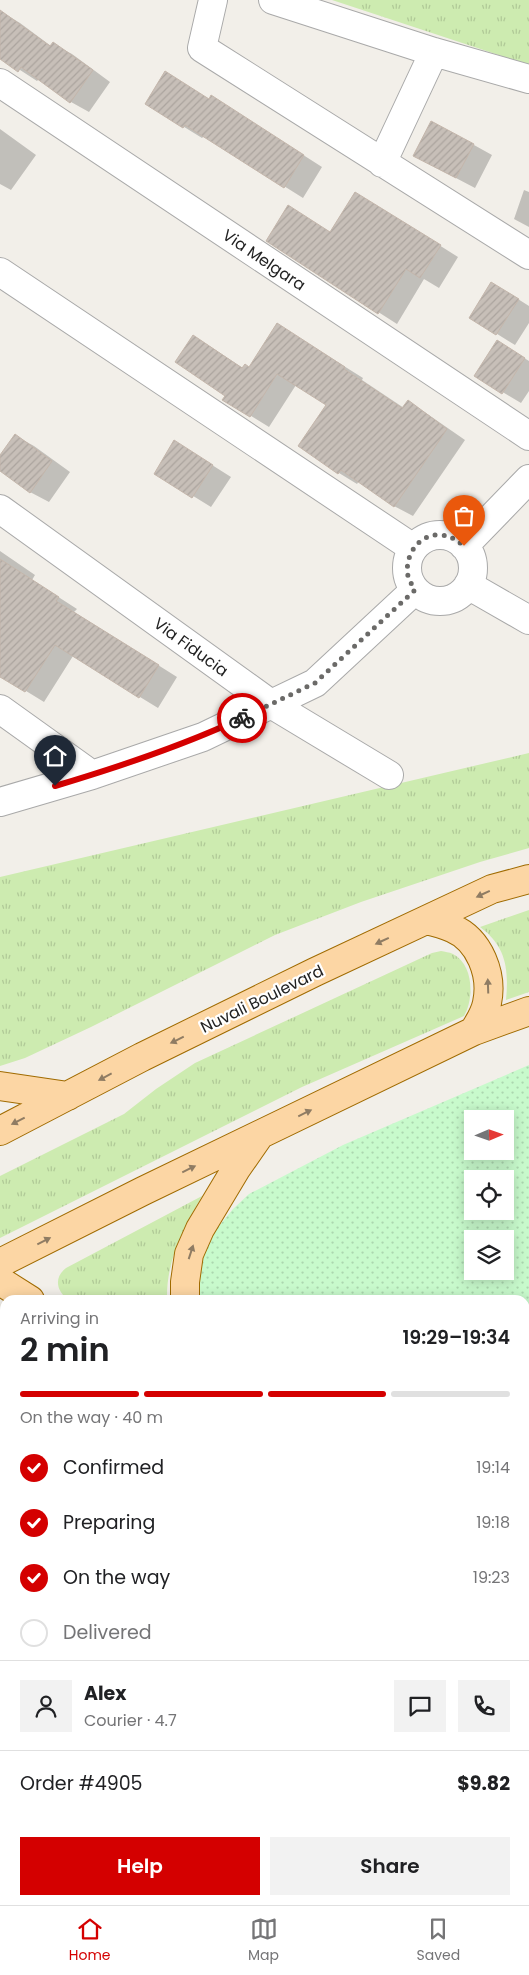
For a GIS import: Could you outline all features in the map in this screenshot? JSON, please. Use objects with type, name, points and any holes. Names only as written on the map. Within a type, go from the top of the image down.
[{"type":"main road","name":"Nuvali Boulevard","points":[[0,1130],[246,1006],[426,920],[492,889],[529,879]]},
{"type":"main road","points":[[426,920],[454,929],[476,948],[483,962],[488,975],[489,991],[483,1016],[474,1031]]},
{"type":"main road","points":[[0,1263],[143,1190],[474,1031],[529,1010]]},
{"type":"main road","points":[[0,1086],[68,1096]]},
{"type":"main road","points":[[185,1295],[189,1254],[200,1229],[236,1169],[261,1134]]},
{"type":"main road","points":[[0,1281],[22,1295]]},
{"type":"street","points":[[213,0],[202,48],[529,255]]},
{"type":"street","points":[[273,0],[434,52],[529,79]]},
{"type":"street","points":[[382,162],[434,52]]},
{"type":"street","name":"Via Melgara","points":[[0,83],[529,436]]},
{"type":"street","points":[[0,272],[413,548]]},
{"type":"street","points":[[464,546],[529,479]]},
{"type":"street","name":"Via Fiducia","points":[[0,509],[271,704],[388,775]]},
{"type":"street","points":[[438,535],[452,537],[464,546],[470,555],[473,565],[472,576],[468,586],[460,594],[449,600],[437,601],[425,597],[415,590],[408,577],[408,562],[413,548],[424,539],[438,535]]},
{"type":"street","points":[[468,586],[529,620]]},
{"type":"street","points":[[0,802],[92,775],[203,736],[315,683],[415,590]]},
{"type":"street","points":[[0,708],[92,775]]},
{"type":"green space","points":[[332,0],[529,0],[529,65]]},
{"type":"green space","points":[[529,753],[529,848],[480,862],[361,902],[275,935],[91,1027],[25,1058],[0,1066],[0,877]]},
{"type":"green space","points":[[529,910],[529,992],[506,1000],[507,978],[504,959],[489,934],[480,927]]},
{"type":"green space","points":[[441,951],[452,953],[460,959],[468,974],[470,992],[464,1016],[302,1087],[0,1238],[0,1176],[124,1114],[156,1089],[195,1063],[432,953]]},
{"type":"green space","points":[[529,1065],[529,1295],[197,1295],[200,1263],[214,1232],[233,1209],[249,1194],[343,1145]]},
{"type":"green space","points":[[202,1196],[177,1246],[169,1272],[167,1295],[64,1295],[59,1289],[58,1280],[66,1268]]},
{"type":"building","points":[[0,10],[50,46],[53,42],[93,70],[70,103],[21,67],[18,72],[0,59]]},
{"type":"building","points":[[165,71],[209,99],[211,95],[304,155],[284,188],[185,125],[183,128],[145,104]]},
{"type":"building","points":[[431,121],[474,144],[456,178],[413,156]]},
{"type":"building","points":[[355,192],[441,245],[420,278],[406,269],[378,314],[266,241],[288,205],[330,232]]},
{"type":"building","points":[[491,282],[519,299],[496,335],[469,318]]},
{"type":"building","points":[[277,323],[345,367],[344,369],[402,408],[408,400],[447,429],[394,507],[341,470],[338,474],[298,446],[326,405],[277,374],[250,417],[222,400],[225,396],[175,362],[193,335],[242,368],[245,364],[249,367]]},
{"type":"building","points":[[497,340],[525,358],[502,394],[474,376]]},
{"type":"building","points":[[15,434],[52,461],[30,493],[0,471],[0,455]]},
{"type":"building","points":[[174,440],[213,465],[192,498],[154,474]]},
{"type":"building","points":[[0,559],[59,597],[56,601],[159,665],[139,698],[55,645],[25,692],[0,677]]},
{"type":"way so far","points":[[242,718],[315,683],[415,590],[408,577],[408,562],[413,548],[424,539],[438,535],[452,537],[464,546]]},
{"type":"route","points":[[55,786],[203,736],[242,718]]}]
